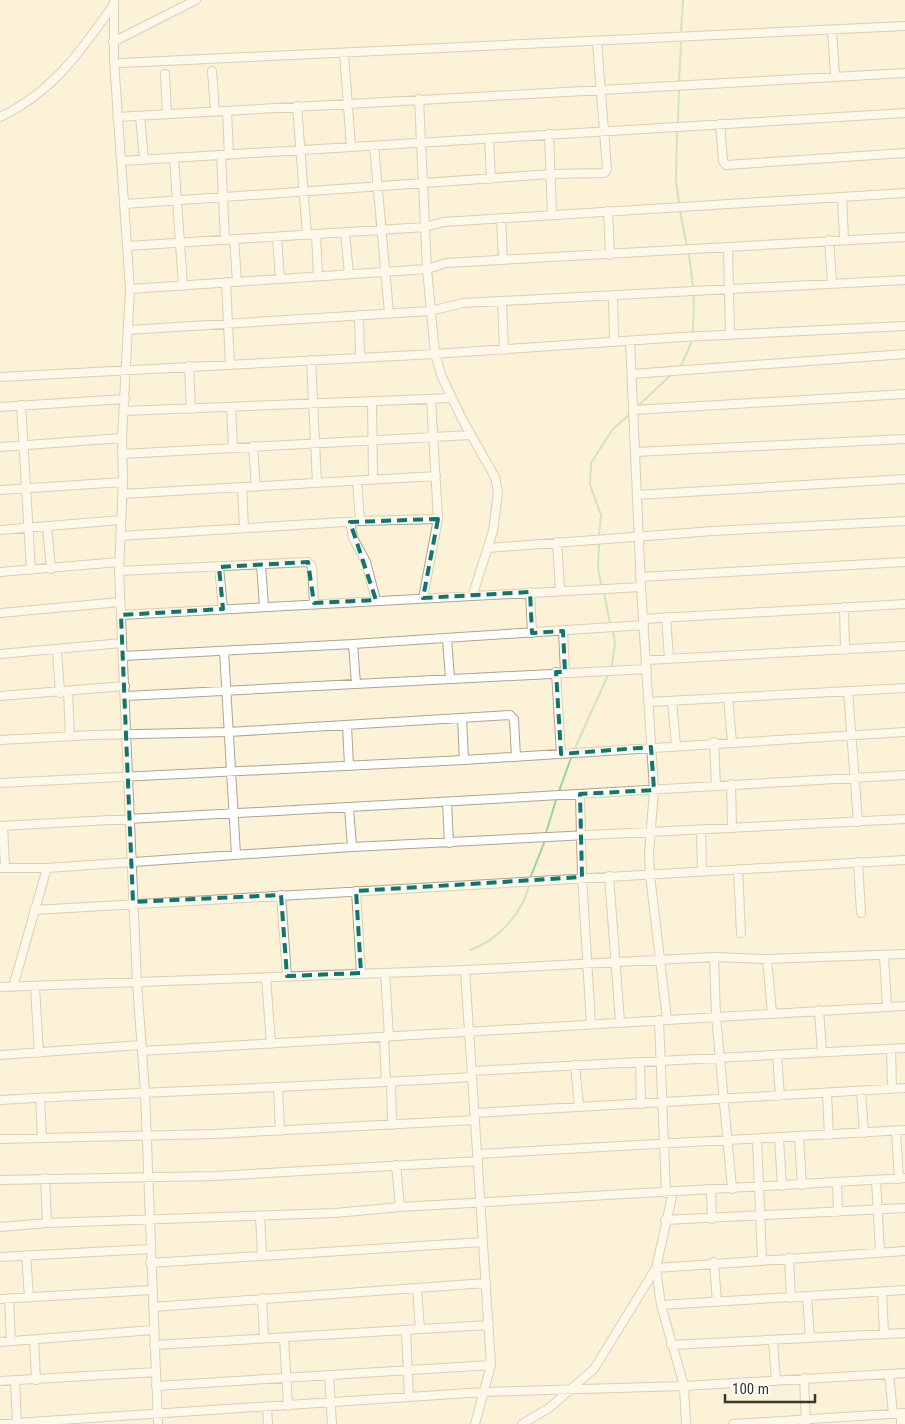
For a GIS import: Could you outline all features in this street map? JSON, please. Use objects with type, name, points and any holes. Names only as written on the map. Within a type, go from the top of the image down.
[{"type":"street","points":[[113,42],[196,0]]},
{"type":"street","points":[[114,2],[113,42],[130,289],[122,438],[123,482],[118,571],[126,696],[137,983],[145,1092],[150,1263],[158,1424]]},
{"type":"street","points":[[0,117],[29,100],[56,80],[78,54],[114,2]]},
{"type":"street","points":[[121,63],[905,26]]},
{"type":"street","points":[[832,30],[835,75]]},
{"type":"street","points":[[125,204],[551,174],[605,172],[607,169],[597,42]]},
{"type":"street","points":[[344,53],[349,103],[350,147]]},
{"type":"street","points":[[212,71],[215,111]]},
{"type":"street","points":[[118,117],[835,75],[905,73]]},
{"type":"street","points":[[165,74],[167,114]]},
{"type":"street","points":[[419,99],[427,269],[435,354],[452,398],[470,435],[495,477],[498,492],[496,515],[488,548],[473,594]]},
{"type":"street","points":[[297,106],[307,235]]},
{"type":"street","points":[[227,111],[229,155]]},
{"type":"street","points":[[122,162],[905,113]]},
{"type":"street","points":[[140,116],[144,160]]},
{"type":"street","points":[[720,124],[723,161],[726,165],[905,153]]},
{"type":"street","points":[[549,134],[552,215]]},
{"type":"street","points":[[489,138],[491,179]]},
{"type":"street","points":[[374,146],[389,314]]},
{"type":"street","points":[[220,155],[225,240]]},
{"type":"street","points":[[174,158],[182,286]]},
{"type":"street","points":[[128,246],[425,227],[443,222],[501,218],[905,193]]},
{"type":"street","points":[[842,198],[844,239]]},
{"type":"street","points":[[608,211],[610,255]]},
{"type":"street","points":[[501,218],[503,260]]},
{"type":"street","points":[[345,232],[349,274]]},
{"type":"street","points":[[316,234],[318,276]]},
{"type":"street","points":[[277,237],[280,279]]},
{"type":"street","points":[[130,289],[427,269],[446,262],[610,255],[844,239],[905,237]]},
{"type":"street","points":[[234,240],[237,282]]},
{"type":"street","points":[[829,240],[832,283]]},
{"type":"street","points":[[728,247],[730,335]]},
{"type":"street","points":[[128,330],[430,311],[463,303],[905,280]]},
{"type":"street","points":[[226,282],[230,364]]},
{"type":"street","points":[[613,295],[614,342]]},
{"type":"street","points":[[502,301],[504,350]]},
{"type":"street","points":[[360,315],[360,358]]},
{"type":"street","points":[[0,377],[435,354],[905,326]]},
{"type":"street","points":[[630,341],[640,577],[648,669],[654,790],[650,875],[661,960],[663,1019],[662,1103],[669,1193],[656,1268],[661,1305],[684,1386],[686,1424]]},
{"type":"street","points":[[632,374],[905,354]]},
{"type":"street","points":[[311,360],[317,483]]},
{"type":"street","points":[[189,366],[191,409]]},
{"type":"street","points":[[633,410],[905,394]]},
{"type":"street","points":[[124,411],[452,398]]},
{"type":"street","points":[[0,406],[125,399]]},
{"type":"street","points":[[422,598],[438,519],[432,399]]},
{"type":"street","points":[[372,401],[373,480]]},
{"type":"street","points":[[21,405],[31,570]]},
{"type":"street","points":[[232,407],[233,447]]},
{"type":"street","points":[[122,454],[470,435]]},
{"type":"street","points":[[0,447],[122,438]]},
{"type":"street","points":[[635,452],[905,439]]},
{"type":"street","points":[[253,446],[256,487]]},
{"type":"street","points":[[122,494],[436,476]]},
{"type":"street","points":[[636,495],[905,479]]},
{"type":"street","points":[[356,481],[360,521]]},
{"type":"street","points":[[0,490],[123,482]]},
{"type":"street","points":[[242,487],[244,528]]},
{"type":"street","points":[[120,536],[360,521],[438,519]]},
{"type":"street","points":[[0,530],[121,520]]},
{"type":"street","points":[[488,548],[638,536],[905,521]]},
{"type":"street","points":[[350,522],[353,538],[366,562],[376,600]]},
{"type":"street","points":[[48,526],[51,569]]},
{"type":"street","points":[[557,542],[560,590]]},
{"type":"street","points":[[0,572],[119,562]]},
{"type":"street","points":[[118,571],[308,562],[311,564],[314,603]]},
{"type":"street","points":[[640,577],[905,562]]},
{"type":"street","points":[[261,565],[264,606]]},
{"type":"street","points":[[219,567],[223,609]]},
{"type":"street","points":[[121,615],[473,594],[641,587]]},
{"type":"street","points":[[530,592],[532,633]]},
{"type":"street","points":[[0,613],[120,602]]},
{"type":"street","points":[[123,656],[447,639],[563,631],[643,622],[666,617],[905,604]]},
{"type":"street","points":[[844,607],[845,650]]},
{"type":"street","points":[[666,617],[669,658]]},
{"type":"street","points":[[563,631],[565,672]]},
{"type":"street","points":[[447,639],[450,678]]},
{"type":"street","points":[[0,654],[122,643]]},
{"type":"street","points":[[353,644],[356,684]]},
{"type":"street","points":[[647,660],[905,646]]},
{"type":"street","points":[[57,650],[70,736]]},
{"type":"street","points":[[224,651],[236,855]]},
{"type":"street","points":[[126,696],[556,672],[648,669]]},
{"type":"street","points":[[556,672],[561,754]]},
{"type":"street","points":[[0,696],[64,693],[125,686]]},
{"type":"street","points":[[649,702],[905,688]]},
{"type":"street","points":[[848,691],[853,736],[858,822]]},
{"type":"street","points":[[728,698],[732,742]]},
{"type":"street","points":[[672,701],[676,745]]},
{"type":"street","points":[[0,740],[70,736],[229,732],[513,716],[516,757]]},
{"type":"street","points":[[462,718],[464,760]]},
{"type":"street","points":[[347,725],[350,766]]},
{"type":"street","points":[[0,783],[464,760],[714,742],[905,732]]},
{"type":"street","points":[[714,742],[716,785]]},
{"type":"street","points":[[905,775],[234,815],[2,826],[3,868],[47,868],[352,847],[905,819]]},
{"type":"street","points":[[731,784],[732,828]]},
{"type":"street","points":[[580,794],[582,877],[591,1024]]},
{"type":"street","points":[[447,802],[449,843]]},
{"type":"street","points":[[349,808],[352,847]]},
{"type":"street","points":[[701,830],[702,871]]},
{"type":"street","points":[[34,910],[133,902],[281,896],[582,877],[650,875],[905,860]]},
{"type":"street","points":[[858,862],[861,913]]},
{"type":"street","points":[[13,986],[47,868]]},
{"type":"street","points":[[738,869],[741,932]]},
{"type":"street","points":[[609,876],[617,962],[620,1022]]},
{"type":"street","points":[[356,891],[362,973]]},
{"type":"street","points":[[281,896],[287,976]]},
{"type":"street","points":[[884,954],[887,1007]]},
{"type":"street","points":[[0,987],[465,970],[714,957],[768,958],[905,954]]},
{"type":"street","points":[[714,957],[716,1016],[732,1189]]},
{"type":"street","points":[[768,958],[772,1013]]},
{"type":"street","points":[[465,970],[491,1365],[474,1424]]},
{"type":"street","points":[[386,972],[386,1037],[392,1125]]},
{"type":"street","points":[[266,977],[271,1044]]},
{"type":"street","points":[[35,987],[38,1053]]},
{"type":"street","points":[[0,1055],[271,1044],[469,1030],[905,1006]]},
{"type":"street","points":[[819,1010],[822,1052]]},
{"type":"street","points":[[0,1100],[389,1082],[575,1065],[905,1048]]},
{"type":"street","points":[[891,1049],[892,1089]]},
{"type":"street","points":[[777,1055],[780,1096]]},
{"type":"street","points":[[640,1062],[641,1104]]},
{"type":"street","points":[[575,1065],[579,1108]]},
{"type":"street","points":[[278,1088],[280,1131]]},
{"type":"street","points":[[0,1139],[280,1131],[392,1125],[579,1108],[905,1088]]},
{"type":"street","points":[[861,1091],[864,1133]]},
{"type":"street","points":[[827,1093],[829,1135]]},
{"type":"street","points":[[40,1098],[42,1138]]},
{"type":"street","points":[[0,1180],[216,1176],[396,1165],[478,1157],[664,1144],[905,1130]]},
{"type":"street","points":[[0,1227],[47,1223],[335,1213],[400,1207],[481,1204],[902,1178],[896,1131]]},
{"type":"street","points":[[799,1137],[802,1185]]},
{"type":"street","points":[[779,1138],[782,1186]]},
{"type":"street","points":[[757,1139],[762,1259]]},
{"type":"street","points":[[396,1165],[400,1207]]},
{"type":"street","points":[[45,1178],[47,1223]]},
{"type":"street","points":[[876,1180],[880,1252]]},
{"type":"street","points":[[837,1182],[838,1212]]},
{"type":"street","points":[[711,1190],[712,1219]]},
{"type":"street","points":[[665,1220],[905,1208]]},
{"type":"street","points":[[260,1216],[262,1254]]},
{"type":"street","points":[[150,1263],[262,1254],[484,1242]]},
{"type":"street","points":[[0,1257],[150,1249]]},
{"type":"street","points":[[656,1268],[714,1262],[905,1251]]},
{"type":"street","points":[[26,1255],[29,1297]]},
{"type":"street","points":[[789,1258],[791,1298]]},
{"type":"street","points":[[714,1262],[717,1302]]},
{"type":"street","points":[[522,1424],[549,1408],[594,1369],[656,1268]]},
{"type":"street","points":[[153,1307],[486,1283]]},
{"type":"street","points":[[417,1288],[420,1329]]},
{"type":"street","points":[[0,1299],[152,1290]]},
{"type":"street","points":[[661,1305],[905,1290]]},
{"type":"street","points":[[882,1292],[884,1334]]},
{"type":"street","points":[[806,1296],[810,1338]]},
{"type":"street","points":[[9,1298],[11,1341]]},
{"type":"street","points":[[262,1298],[264,1338]]},
{"type":"street","points":[[154,1345],[489,1325]]},
{"type":"street","points":[[0,1342],[153,1330]]},
{"type":"street","points":[[406,1330],[409,1398]]},
{"type":"street","points":[[671,1345],[905,1333]]},
{"type":"street","points":[[284,1338],[288,1406]]},
{"type":"street","points":[[34,1340],[36,1380]]},
{"type":"street","points":[[773,1341],[776,1380]]},
{"type":"street","points":[[156,1386],[491,1365]]},
{"type":"street","points":[[0,1382],[156,1372]]},
{"type":"street","points":[[0,1424],[331,1404],[484,1392],[684,1386],[905,1373]]},
{"type":"street","points":[[889,1374],[902,1424]]},
{"type":"street","points":[[329,1375],[332,1424]]},
{"type":"street","points":[[804,1378],[806,1421]]},
{"type":"street","points":[[15,1381],[17,1423]]},
{"type":"street","points":[[267,1408],[268,1424]]},
{"type":"street","points":[[733,1424],[853,1420],[899,1413]]},
{"type":"highlighted area","points":[[438,519],[423,598],[530,592],[532,633],[563,631],[565,672],[556,672],[561,754],[651,747],[654,790],[580,794],[582,877],[356,891],[361,973],[287,976],[281,895],[133,902],[121,615],[223,609],[219,567],[308,562],[314,603],[376,600],[350,522]]},
{"type":"waterway","points":[[681,33],[683,0]]},
{"type":"waterway","points":[[679,81],[681,43]]},
{"type":"waterway","points":[[678,121],[679,91]]},
{"type":"waterway","points":[[677,131],[676,181],[679,202]]},
{"type":"waterway","points":[[680,211],[687,246]]},
{"type":"waterway","points":[[689,255],[693,286]]},
{"type":"waterway","points":[[693,331],[694,295]]},
{"type":"waterway","points":[[681,366],[692,341]]},
{"type":"waterway","points":[[638,406],[671,375]]},
{"type":"waterway","points":[[599,534],[601,515],[590,485],[591,463],[612,430],[629,415]]},
{"type":"waterway","points":[[599,544],[598,568],[601,584]]},
{"type":"waterway","points":[[604,593],[610,623]]},
{"type":"waterway","points":[[612,665],[615,643],[613,632]]},
{"type":"waterway","points":[[575,748],[608,675]]},
{"type":"waterway","points":[[559,791],[571,758]]},
{"type":"waterway","points":[[546,833],[556,800]]},
{"type":"waterway","points":[[531,876],[544,843]]},
{"type":"waterway","points":[[470,950],[490,940],[507,925],[521,906],[529,885]]}]
